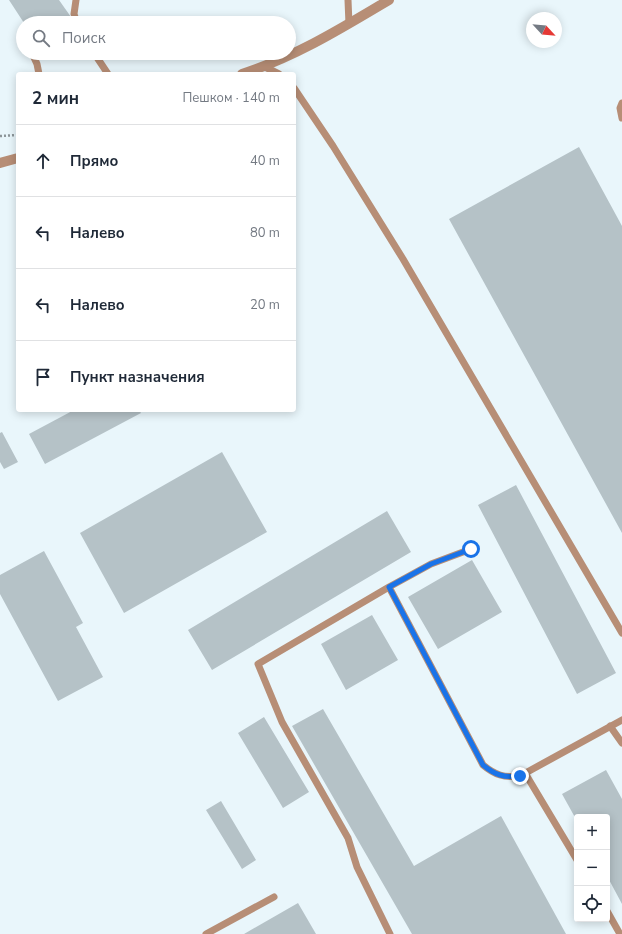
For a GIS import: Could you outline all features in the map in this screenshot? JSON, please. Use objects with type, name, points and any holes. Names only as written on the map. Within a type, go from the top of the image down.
[{"type":"street","points":[[296,52],[317,42],[390,0]]},
{"type":"street","points":[[248,72],[278,60]]},
{"type":"street","points":[[0,163],[16,159]]},
{"type":"lane","points":[[75,16],[76,0]]},
{"type":"lane","points":[[348,0],[349,24]]},
{"type":"lane","points":[[35,60],[39,72]]},
{"type":"lane","points":[[99,60],[107,72]]},
{"type":"lane","points":[[265,66],[275,72]]},
{"type":"lane","points":[[296,91],[333,146],[403,259],[622,632]]},
{"type":"lane","points":[[622,103],[620,108],[622,118]]},
{"type":"lane","points":[[390,934],[357,867],[348,838],[282,722],[258,664],[431,564],[471,549]]},
{"type":"lane","points":[[389,587],[483,765],[495,774],[507,777],[520,776],[622,720]]},
{"type":"lane","points":[[610,726],[622,743]]},
{"type":"lane","points":[[525,773],[574,855]]},
{"type":"lane","points":[[206,934],[274,897]]},
{"type":"lane","points":[[610,916],[620,934]]},
{"type":"path","points":[[0,136],[16,135]]},
{"type":"building","points":[[9,0],[59,0],[70,16],[19,16]]},
{"type":"building","points":[[579,147],[622,226],[622,533],[449,219]]},
{"type":"building","points":[[70,412],[141,413],[45,464],[29,434]]},
{"type":"building","points":[[2,432],[18,462],[4,469],[0,462],[0,433]]},
{"type":"building","points":[[222,452],[267,532],[124,613],[80,533]]},
{"type":"building","points":[[516,485],[616,673],[577,694],[478,505]]},
{"type":"building","points":[[387,511],[411,552],[212,670],[188,630]]},
{"type":"building","points":[[44,551],[83,623],[76,627],[103,677],[58,701],[0,594],[0,575]]},
{"type":"building","points":[[472,560],[502,612],[438,649],[408,597]]},
{"type":"building","points":[[372,615],[398,660],[346,690],[321,644]]},
{"type":"building","points":[[323,709],[414,866],[501,816],[566,934],[412,934],[292,726]]},
{"type":"building","points":[[264,717],[309,792],[283,808],[238,733]]},
{"type":"building","points":[[606,770],[622,799],[622,904],[610,882],[610,814],[574,814],[574,816],[562,794]]},
{"type":"building","points":[[221,801],[256,860],[242,869],[206,810]]},
{"type":"building","points":[[298,903],[316,934],[244,934]]},
{"type":"route","points":[[471,549],[431,564],[389,587],[483,765],[495,774],[507,777],[520,776]]}]
